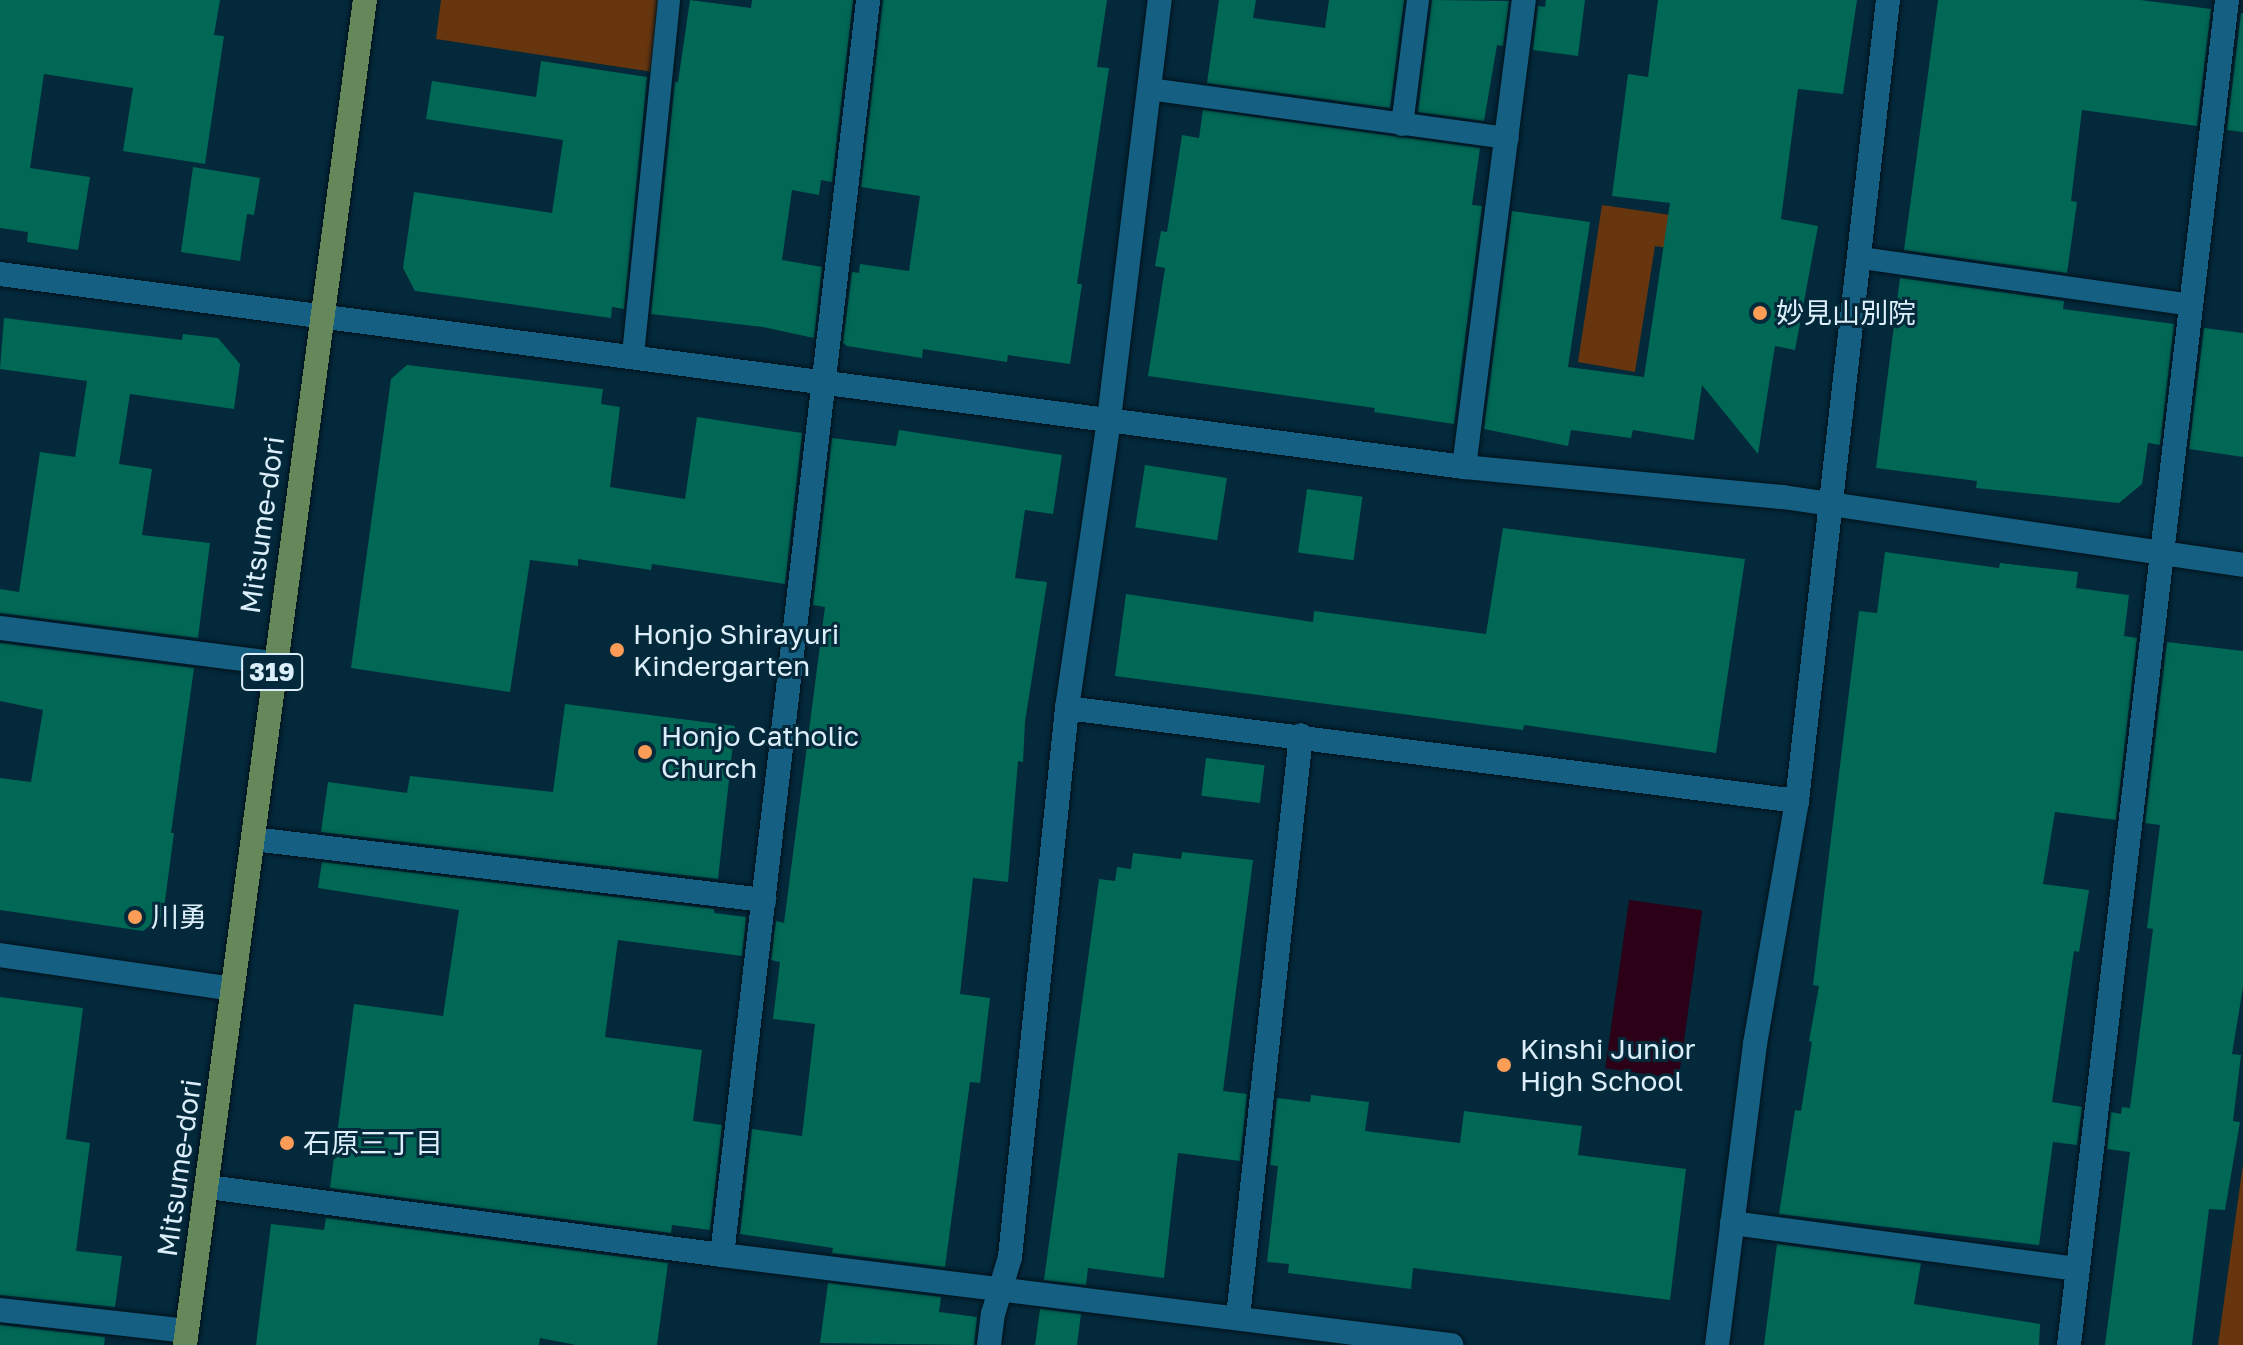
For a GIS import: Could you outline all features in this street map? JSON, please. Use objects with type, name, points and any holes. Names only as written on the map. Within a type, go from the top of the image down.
[{"type":"main road","name":"Mitsume-dori","points":[[186,1338],[365,0]]},
{"type":"street","points":[[722,1255],[821,381],[868,0]]},
{"type":"street","points":[[989,1345],[993,1314],[1002,1290],[1012,1241],[1067,708],[1109,419],[1160,0]]},
{"type":"street","points":[[1464,467],[1524,0]]},
{"type":"street","points":[[1717,1345],[1755,1044],[1797,801],[1888,0]]},
{"type":"street","points":[[2069,1345],[2227,0]]},
{"type":"street","points":[[0,274],[633,355],[1464,467],[1833,504],[2243,565]]},
{"type":"street","points":[[0,628],[274,663]]},
{"type":"street","points":[[1067,708],[1301,735],[1797,801]]},
{"type":"street","points":[[1238,1317],[1301,735]]},
{"type":"street","points":[[253,839],[764,900]]},
{"type":"street","points":[[0,955],[233,989]]},
{"type":"street","points":[[208,1187],[722,1255],[1451,1345]]},
{"type":"street","points":[[1732,1223],[2077,1269]]},
{"type":"street","points":[[0,1310],[186,1338]]},
{"type":"lane","points":[[633,355],[669,0]]},
{"type":"lane","points":[[1402,125],[1418,0]]},
{"type":"lane","points":[[1149,89],[1508,138]]},
{"type":"lane","points":[[1861,258],[2191,305]]},
{"type":"shaded area","points":[[441,0],[661,0],[653,72],[436,39]]},
{"type":"shaded area","points":[[1602,205],[1732,224],[1727,257],[1655,246],[1635,372],[1578,362]]},
{"type":"shaded area","points":[[1629,900],[1702,910],[1679,1079],[1605,1068]]},
{"type":"shaded area","points":[[2243,1164],[2243,1345],[2218,1345]]},
{"type":"building","points":[[0,0],[220,0],[214,35],[224,36],[205,164],[123,151],[133,88],[44,74],[30,168],[90,177],[78,250],[27,242],[28,232],[0,228]]},
{"type":"building","points":[[690,0],[751,8],[752,0],[853,0],[832,182],[821,180],[819,195],[792,190],[782,260],[822,267],[814,338],[763,327],[651,314],[675,82],[678,82]]},
{"type":"building","points":[[883,0],[1107,0],[1097,67],[1109,68],[1077,284],[1082,284],[1070,364],[1008,355],[1007,362],[923,349],[922,358],[843,343],[852,272],[859,273],[860,264],[909,271],[920,196],[861,187]]},
{"type":"building","points":[[1219,0],[1256,0],[1253,18],[1325,28],[1329,0],[1404,0],[1390,108],[1207,83]]},
{"type":"building","points":[[1432,0],[1509,1],[1503,46],[1497,45],[1484,121],[1418,112]]},
{"type":"building","points":[[1546,0],[1585,0],[1578,56],[1533,50],[1538,6],[1545,7]]},
{"type":"building","points":[[1658,0],[1857,0],[1843,94],[1798,89],[1781,219],[1818,226],[1795,350],[1775,346],[1758,454],[1702,385],[1694,440],[1633,430],[1631,438],[1571,430],[1568,446],[1484,429],[1512,211],[1590,222],[1568,367],[1644,377],[1670,203],[1612,196],[1628,74],[1648,77]]},
{"type":"building","points":[[1938,0],[2140,0],[2211,9],[2197,126],[2082,110],[2071,201],[2077,202],[2067,273],[1904,250]]},
{"type":"building","points":[[2243,13],[2243,132],[2227,130]]},
{"type":"building","points":[[541,61],[647,77],[624,309],[612,307],[611,318],[415,291],[403,268],[414,192],[552,213],[563,140],[426,119],[432,81],[536,97]]},
{"type":"building","points":[[1203,110],[1480,148],[1472,205],[1482,206],[1454,424],[1374,412],[1375,408],[1148,376],[1165,268],[1155,266],[1161,231],[1167,232],[1182,135],[1199,138]]},
{"type":"building","points":[[193,167],[260,178],[254,215],[247,214],[240,261],[181,252]]},
{"type":"building","points":[[1900,278],[2064,301],[2063,309],[2174,324],[2160,445],[2148,443],[2142,484],[2119,503],[1976,488],[1977,481],[1876,468]]},
{"type":"building","points":[[4,318],[182,340],[183,334],[218,338],[240,364],[234,409],[130,394],[119,464],[152,469],[142,535],[210,543],[198,638],[0,613],[0,589],[19,592],[40,452],[75,457],[87,381],[0,369]]},
{"type":"building","points":[[2204,328],[2243,333],[2243,457],[2189,449]]},
{"type":"building","points":[[407,365],[603,389],[601,404],[620,407],[610,487],[685,499],[697,417],[802,433],[785,584],[652,564],[651,570],[578,559],[578,566],[530,560],[510,692],[351,668],[391,379]]},
{"type":"building","points":[[899,430],[1062,455],[1053,514],[1025,510],[1015,578],[1047,582],[1025,722],[1023,762],[1018,761],[1008,882],[973,878],[960,994],[990,998],[980,1083],[970,1082],[945,1267],[832,1253],[833,1248],[740,1234],[752,1129],[802,1136],[815,1024],[773,1019],[780,962],[771,960],[776,921],[784,923],[825,607],[813,605],[832,438],[896,446]]},
{"type":"building","points":[[1145,465],[1227,478],[1217,540],[1135,527]]},
{"type":"building","points":[[1307,489],[1362,497],[1354,560],[1298,552]]},
{"type":"building","points":[[1503,528],[1745,559],[1716,753],[1524,725],[1523,730],[1115,676],[1126,594],[1313,622],[1314,611],[1486,634]]},
{"type":"building","points":[[1885,552],[1999,568],[2000,563],[2078,572],[2076,588],[2129,595],[2124,636],[2137,638],[2116,820],[2055,812],[2043,884],[2089,890],[2079,952],[2074,951],[2052,1102],[2082,1107],[2077,1145],[2053,1142],[2039,1245],[1779,1214],[1795,1110],[1801,1111],[1812,1042],[1809,1041],[1819,986],[1813,985],[1859,611],[1877,613]]},
{"type":"building","points":[[2167,642],[2243,651],[2243,987],[2232,1054],[2241,1055],[2233,1121],[2240,1122],[2225,1210],[2209,1209],[2192,1345],[2105,1345],[2130,1152],[2107,1149],[2111,1112],[2121,1114],[2122,1107],[2130,1108],[2153,929],[2147,928],[2160,825],[2145,823]]},
{"type":"building","points":[[0,643],[194,668],[163,916],[143,931],[0,910],[0,778],[31,782],[43,710],[0,701]]},
{"type":"building","points":[[565,704],[735,726],[718,879],[321,832],[328,782],[407,793],[410,776],[553,792]]},
{"type":"building","points":[[1206,758],[1265,765],[1260,803],[1201,796]]},
{"type":"building","points":[[1182,852],[1253,860],[1223,1091],[1247,1094],[1240,1161],[1178,1153],[1164,1278],[1088,1268],[1086,1285],[1044,1280],[1099,879],[1115,881],[1117,867],[1131,869],[1133,853],[1181,859]]},
{"type":"building","points":[[322,862],[714,909],[714,913],[746,917],[742,956],[618,940],[605,1037],[702,1050],[693,1121],[722,1125],[710,1230],[672,1225],[671,1233],[330,1188],[354,1004],[443,1016],[459,910],[318,888]]},
{"type":"building","points":[[0,997],[83,1008],[66,1139],[90,1143],[76,1251],[122,1256],[115,1307],[0,1295]]},
{"type":"building","points":[[1311,1095],[1369,1102],[1365,1131],[1460,1143],[1464,1111],[1582,1126],[1578,1155],[1686,1169],[1670,1300],[1413,1268],[1411,1289],[1288,1273],[1289,1264],[1267,1262],[1278,1166],[1270,1165],[1277,1098],[1310,1102]]},
{"type":"building","points":[[326,1218],[668,1263],[657,1345],[576,1345],[540,1338],[539,1345],[256,1345],[271,1224],[324,1230]]},
{"type":"building","points":[[1777,1244],[1921,1263],[1914,1304],[2040,1324],[2039,1345],[1764,1345]]},
{"type":"building","points":[[828,1283],[941,1297],[939,1312],[977,1317],[974,1345],[820,1343]]},
{"type":"building","points":[[1040,1309],[1081,1314],[1077,1345],[1035,1345]]},
{"type":"building","points":[[0,1325],[105,1337],[104,1345],[0,1345]]},
{"type":"place","name":"妙見山別院","points":[[1760,313]]},
{"type":"place","name":"Honjo Shirayuri Kindergarten","points":[[617,650]]},
{"type":"place","name":"Honjo Catholic Church","points":[[645,752]]},
{"type":"place","name":"川勇","points":[[135,917]]},
{"type":"place","name":"Kinshi Junior High School","points":[[1504,1065]]},
{"type":"place","name":"石原三丁目","points":[[287,1143]]}]
